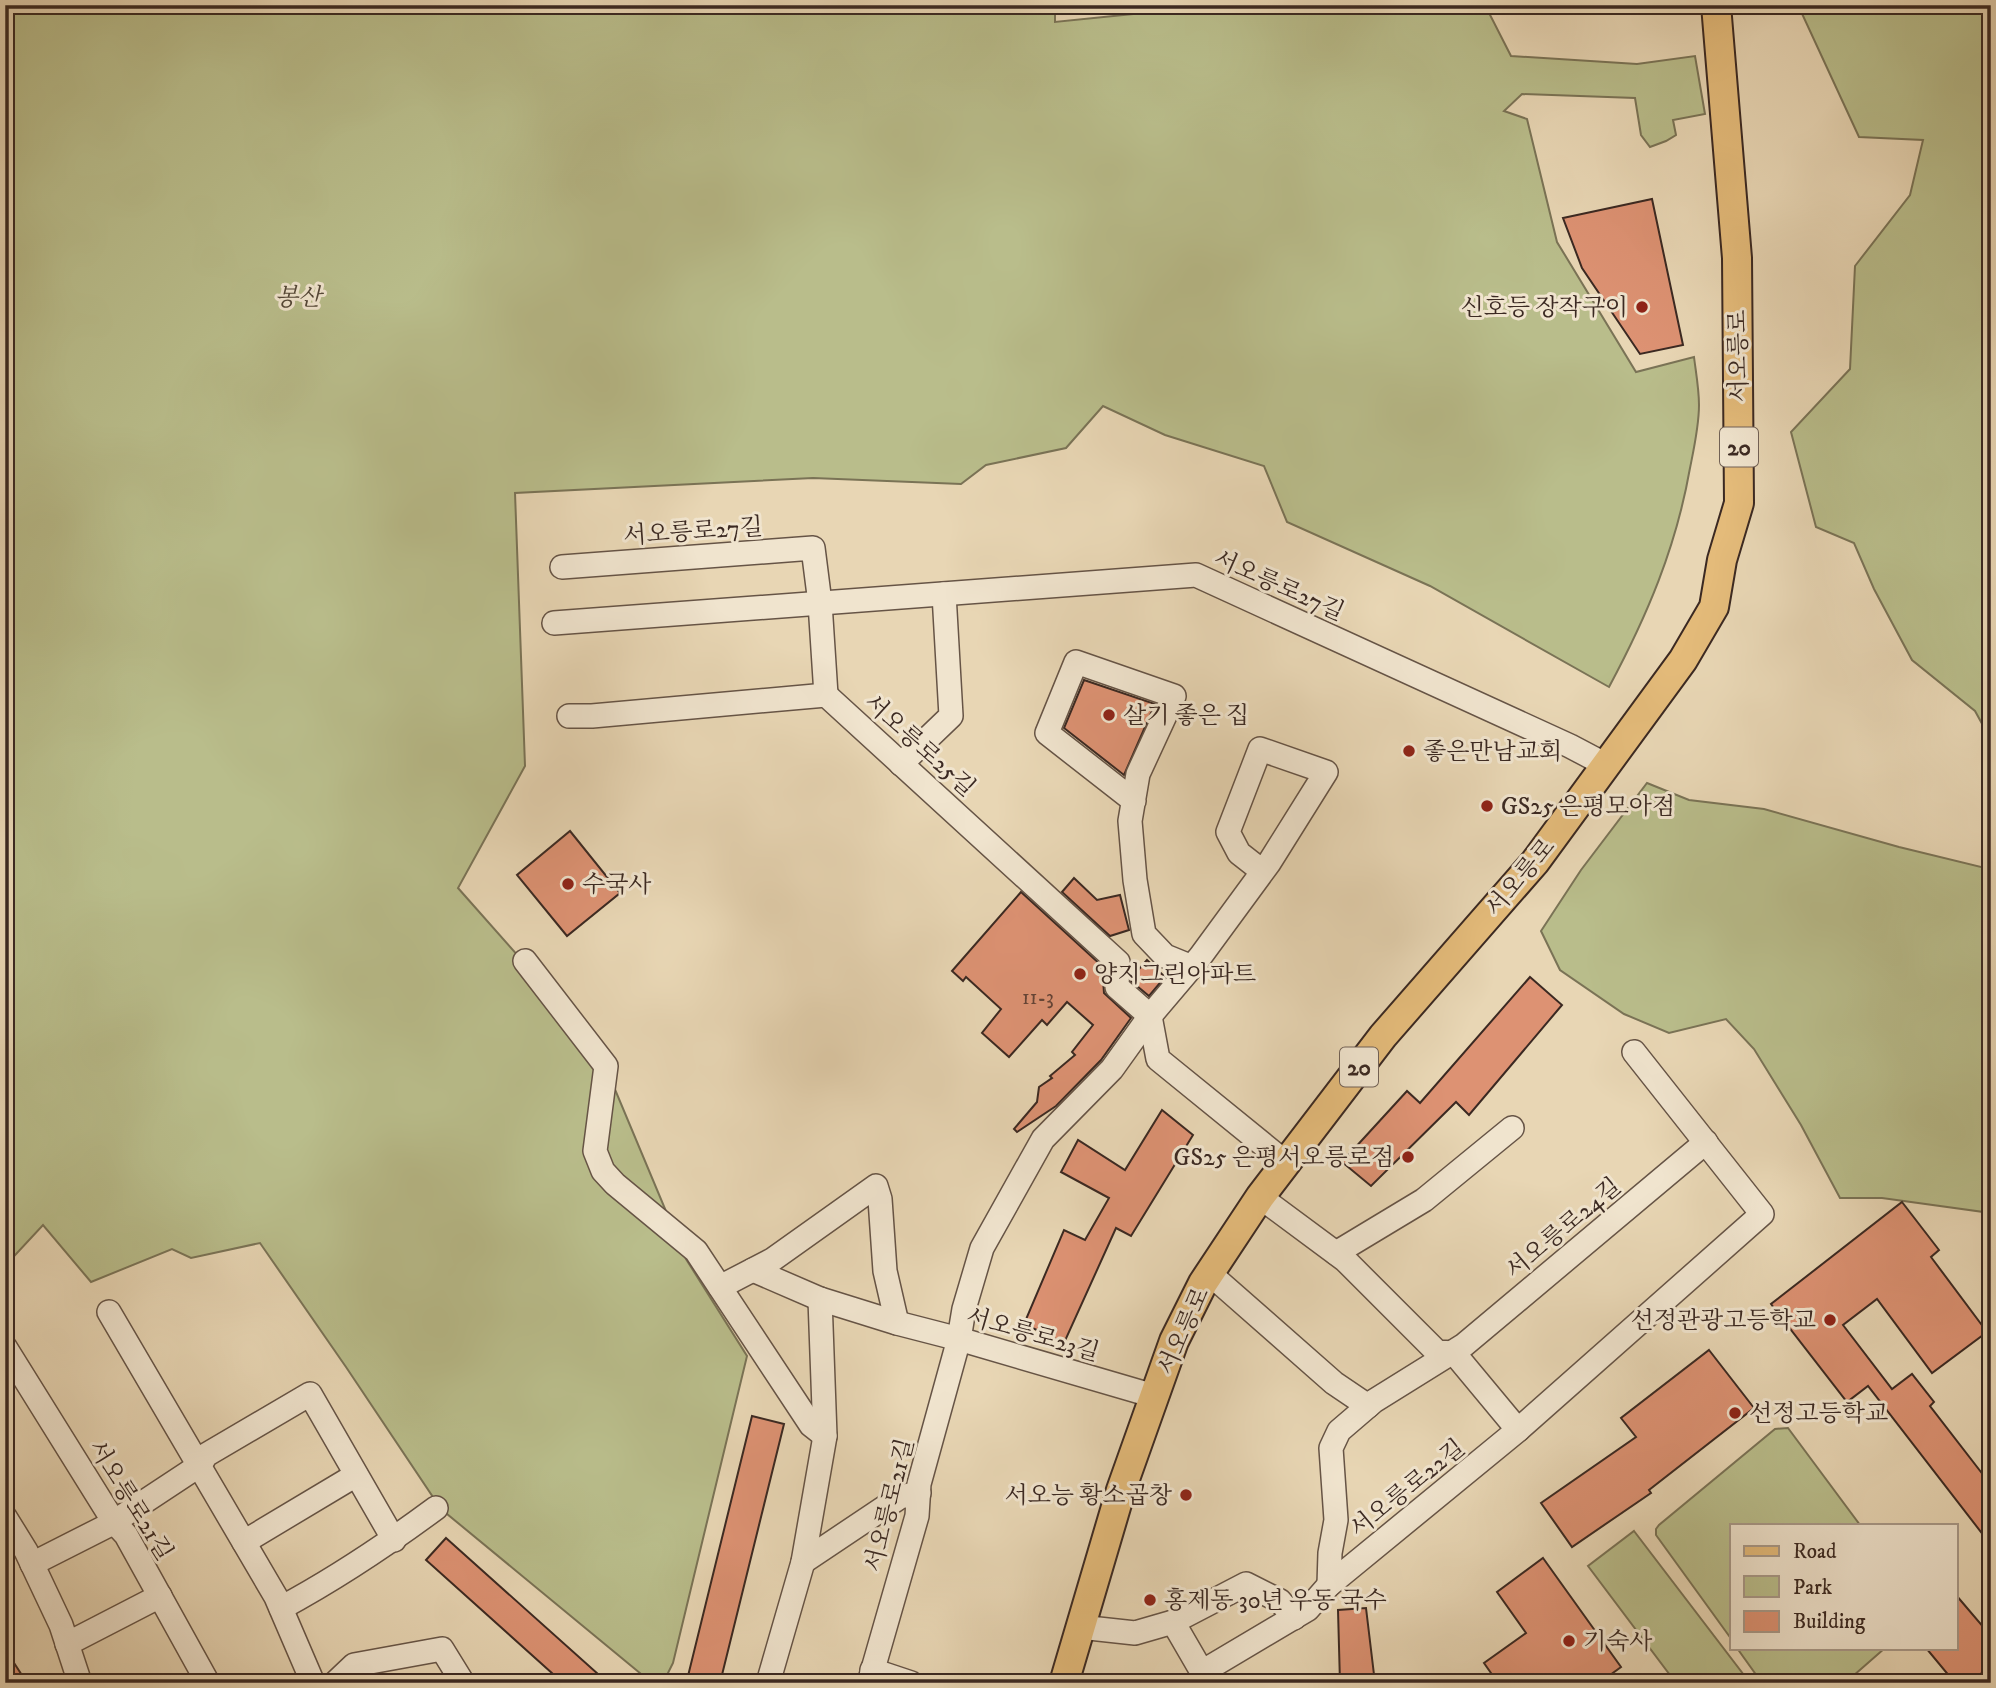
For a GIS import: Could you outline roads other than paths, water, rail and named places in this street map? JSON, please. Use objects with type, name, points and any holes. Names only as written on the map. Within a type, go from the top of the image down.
[{"type":"main road","name":"서오릉로","points":[[1064,1683],[1121,1490],[1154,1396],[1174,1341],[1209,1273],[1261,1197],[1383,1036],[1535,862],[1683,660],[1714,607],[1722,560],[1739,503],[1737,258],[1716,5]]},
{"type":"street","name":"서오릉로27길","points":[[562,567],[813,548],[820,603]]},
{"type":"street","name":"서오릉로27길","points":[[554,623],[1196,575],[1570,746],[1606,765]]},
{"type":"street","points":[[901,764],[951,716],[944,594]]},
{"type":"street","points":[[820,603],[826,695]]},
{"type":"street","points":[[1134,801],[1047,733],[1076,662],[1174,696],[1139,774],[1134,801],[1130,821],[1135,880],[1144,934],[1166,956],[1192,967]]},
{"type":"street","name":"서오릉로25길","points":[[569,716],[826,695],[1118,962],[1117,987],[1150,1016]]},
{"type":"street","points":[[959,1339],[964,1310],[982,1248],[1043,1139],[1112,1069],[1150,1016],[1192,967],[1262,871],[1326,772],[1260,749],[1228,832],[1239,853],[1262,871]]},
{"type":"street","points":[[525,961],[606,1066],[595,1151],[603,1171],[696,1251],[811,1424],[825,1436]]},
{"type":"street","points":[[1150,1016],[1158,1059],[1286,1163]]},
{"type":"street","points":[[1261,1197],[1336,1253],[1437,1352],[1454,1353],[1518,1430],[1762,1214],[1634,1052]]},
{"type":"street","points":[[1336,1253],[1424,1200],[1512,1128]]},
{"type":"street","name":"서오릉로24길","points":[[1454,1353],[1706,1142]]},
{"type":"street","points":[[720,1287],[772,1260],[876,1186],[880,1199],[885,1271],[897,1324]]},
{"type":"street","name":"서오릉로23길","points":[[753,1270],[820,1299],[897,1324],[959,1339],[1154,1396]]},
{"type":"street","points":[[1209,1273],[1334,1383],[1368,1406]]},
{"type":"street","points":[[768,1683],[803,1562],[825,1436],[820,1299]]},
{"type":"street","points":[[109,1312],[281,1608],[313,1683]]},
{"type":"street","name":"서오릉로21길","points":[[870,1676],[917,1516],[919,1484],[959,1339]]},
{"type":"street","name":"서오릉로21길","points":[[5,1347],[114,1522],[126,1535],[208,1683]]},
{"type":"street","name":"서오릉로22길","points":[[1329,1586],[1330,1553],[1336,1520],[1331,1448],[1339,1431],[1368,1406],[1454,1353]]},
{"type":"street","points":[[32,1564],[114,1522],[200,1465],[206,1455],[310,1394],[394,1540]]},
{"type":"street","name":"서오릉로22길","points":[[1173,1622],[1202,1672],[1308,1609],[1329,1586],[1518,1430]]},
{"type":"street","points":[[244,1542],[356,1475]]},
{"type":"street","points":[[803,1562],[900,1497],[919,1493]]},
{"type":"street","points":[[281,1608],[325,1584],[394,1540],[436,1508]]},
{"type":"street","points":[[5,1517],[32,1564],[61,1625],[80,1683]]},
{"type":"street","points":[[1080,1627],[1135,1633],[1173,1622],[1246,1584],[1280,1601],[1294,1618]]},
{"type":"street","points":[[67,1644],[160,1596]]},
{"type":"street","points":[[335,1683],[354,1665],[442,1649],[463,1683]]},
{"type":"street","points":[[870,1676],[911,1683]]},
{"type":"place","name":"신호등 장작구이","points":[[1642,307]]},
{"type":"place","name":"살기 좋은 집","points":[[1109,715]]},
{"type":"place","name":"좋은만남교회","points":[[1409,751]]},
{"type":"place","name":"GS25 은평모아점","points":[[1487,806]]},
{"type":"place","name":"수국사","points":[[568,884]]},
{"type":"place","name":"양지그린아파트","points":[[1080,974]]},
{"type":"place","name":"GS25 은평서오릉로점","points":[[1408,1157]]},
{"type":"place","name":"선정관광고등학교","points":[[1830,1320]]},
{"type":"place","name":"선정고등학교","points":[[1735,1413]]},
{"type":"place","name":"서오능 황소곱창","points":[[1186,1495]]},
{"type":"place","name":"홍제동 30년 우동 국수","points":[[1150,1600]]},
{"type":"place","name":"기숙사","points":[[1569,1641]]},
{"type":"park label","name":"봉산","points":[[298,297]]}]
